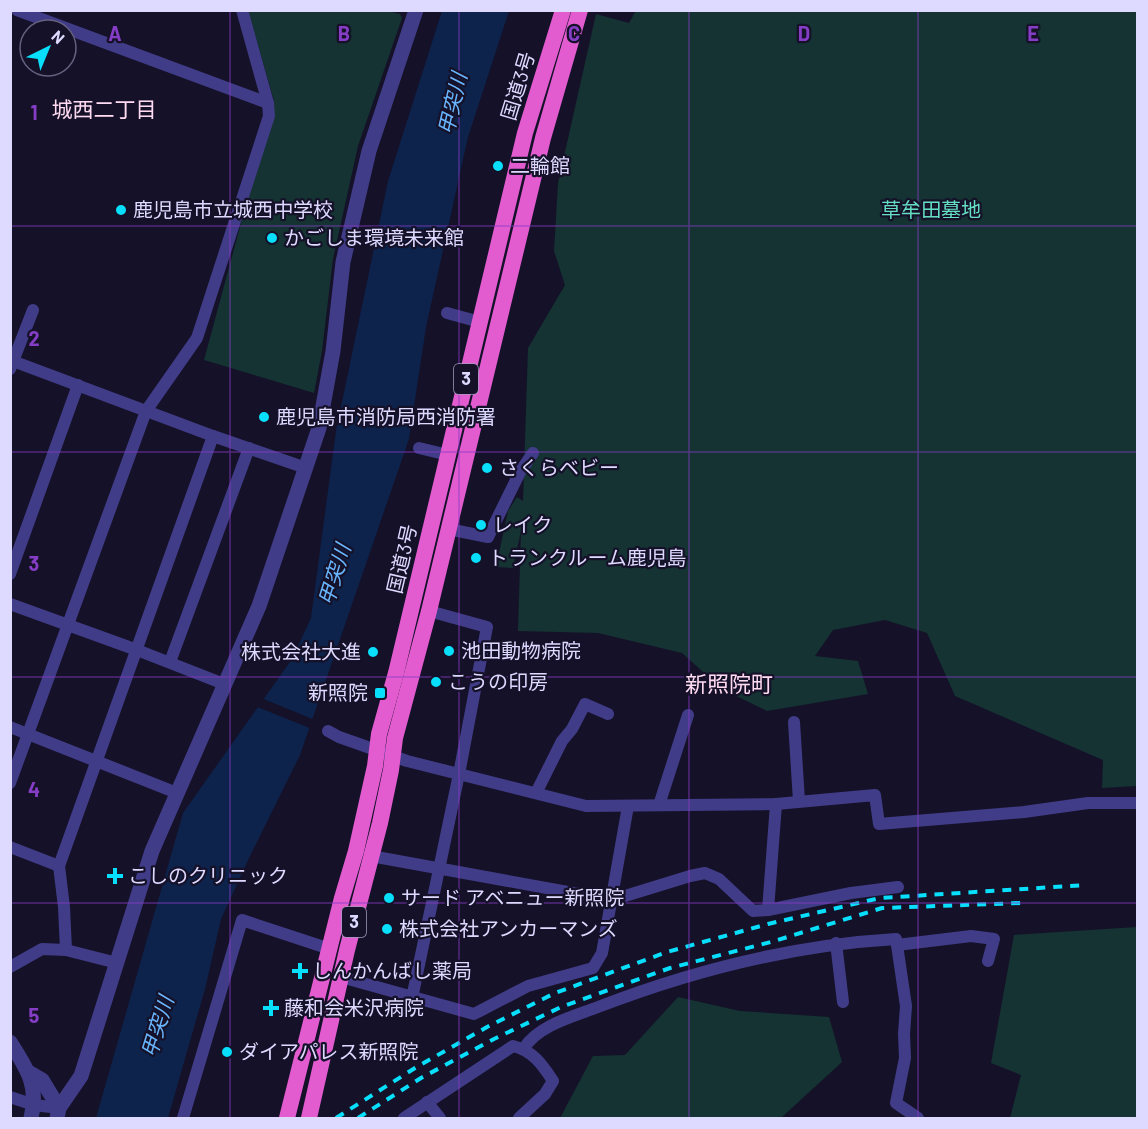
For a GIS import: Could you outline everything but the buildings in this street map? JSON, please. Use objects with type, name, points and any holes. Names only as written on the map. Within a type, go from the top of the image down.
[{"type":"highway","name":"国道3号","points":[[309,1119],[341,977],[380,824],[385,753],[379,734],[396,673],[525,133],[563,10]]},
{"type":"highway","name":"国道3号","points":[[287,1119],[375,766],[395,738],[429,611],[540,150],[580,10]]},
{"type":"street","points":[[17,10],[268,103]]},
{"type":"street","points":[[10,783],[146,411],[197,339],[269,116],[268,103],[242,10]]},
{"type":"street","points":[[58,1113],[81,1076],[152,851],[259,606],[319,428],[333,351],[343,262],[369,152],[414,11]]},
{"type":"street","points":[[33,310],[12,363],[306,468]]},
{"type":"street","points":[[447,313],[480,322]]},
{"type":"street","points":[[10,574],[78,386]]},
{"type":"street","points":[[66,950],[59,866],[213,436]]},
{"type":"street","points":[[170,662],[249,448]]},
{"type":"street","points":[[419,448],[448,455]]},
{"type":"street","points":[[448,530],[488,537],[520,472],[533,453]]},
{"type":"street","points":[[10,604],[224,684]]},
{"type":"street","points":[[412,998],[487,627],[429,611]]},
{"type":"street","points":[[536,793],[562,741],[572,729],[585,704],[608,714]]},
{"type":"street","points":[[659,805],[688,715]]},
{"type":"street","points":[[794,722],[799,801]]},
{"type":"street","points":[[10,727],[177,793]]},
{"type":"street","points":[[328,731],[385,753],[586,806],[776,804],[875,795],[879,824],[1024,812],[1088,803],[1137,803]]},
{"type":"street","points":[[768,910],[776,804]]},
{"type":"street","points":[[341,977],[474,1014],[528,986],[593,968],[602,953],[628,806]]},
{"type":"street","points":[[10,847],[59,866]]},
{"type":"street","points":[[371,856],[612,900],[705,873],[719,879],[753,911],[898,887]]},
{"type":"street","points":[[183,1119],[242,920],[330,949]]},
{"type":"street","points":[[897,945],[971,936],[986,937],[994,939],[988,961]]},
{"type":"street","points":[[524,1048],[530,1038],[541,1031],[644,989],[709,970],[789,952],[836,944],[896,939],[906,1006],[905,1058],[896,1103],[918,1119]]},
{"type":"street","points":[[836,944],[843,1002]]},
{"type":"street","points":[[10,967],[42,949],[66,950],[117,963]]},
{"type":"street","points":[[10,1042],[30,1073],[42,1080],[58,1113]]},
{"type":"street","points":[[404,1119],[513,1046],[524,1048],[540,1061],[553,1081],[545,1094],[519,1119]]},
{"type":"street","points":[[30,1073],[32,1112]]},
{"type":"street","points":[[10,1097],[32,1112],[58,1113]]},
{"type":"street","points":[[427,1102],[440,1119]]},
{"type":"green space","points":[[383,10],[400,14],[402,18],[358,146],[333,259],[322,351],[314,393],[204,360],[274,101],[248,11]]},
{"type":"green space","name":"草牟田墓地","points":[[636,10],[1137,11],[1137,786],[1102,788],[1103,760],[955,696],[927,633],[885,620],[833,630],[815,656],[858,661],[868,694],[767,711],[722,689],[682,653],[598,633],[518,631],[521,531],[513,568],[496,567],[508,511],[517,497],[523,501],[528,348],[565,285],[554,251],[558,183],[596,14],[629,23]]},
{"type":"green space","points":[[1137,927],[1137,1118],[1010,1118],[1021,1075],[991,1063],[1014,935]]},
{"type":"green space","points":[[678,997],[740,1011],[829,1017],[842,1062],[781,1118],[560,1118],[593,1056],[625,1055]]},
{"type":"water","name":"甲突川","points":[[442,11],[509,11],[468,137],[426,327],[409,439],[300,755],[221,919],[205,989],[168,1118],[96,1118],[183,813],[292,659],[311,618],[336,431],[388,181]]},
{"type":"pier","points":[[261,698],[315,720],[312,729],[255,706]]},
{"type":"railway","points":[[336,1118],[415,1068],[487,1027],[555,993],[667,952],[768,924],[880,898],[1086,885]]},
{"type":"railway","points":[[358,1118],[421,1078],[494,1039],[561,1007],[670,968],[771,942],[882,908],[1021,903]]},
{"type":"place","name":"二輪館","points":[[498,166]]},
{"type":"place","name":"鹿児島市立城西中学校","points":[[121,210]]},
{"type":"place","name":"かごしま環境未来館","points":[[272,238]]},
{"type":"place","name":"鹿児島市消防局西消防署","points":[[264,417]]},
{"type":"place","name":"さくらベビー","points":[[487,468]]},
{"type":"place","name":"レイク","points":[[481,525]]},
{"type":"place","name":"トランクルーム鹿児島","points":[[476,558]]},
{"type":"place","name":"池田動物病院","points":[[449,651]]},
{"type":"place","name":"株式会社大進","points":[[373,652]]},
{"type":"place","name":"こうの印房","points":[[436,682]]},
{"type":"place","name":"新照院","points":[[380,693]]},
{"type":"place","name":"こしのクリニック","points":[[115,876]]},
{"type":"place","name":"サード アベニュー新照院","points":[[389,898]]},
{"type":"place","name":"株式会社アンカーマンズ","points":[[387,929]]},
{"type":"place","name":"しんかんばし薬局","points":[[300,971]]},
{"type":"place","name":"藤和会米沢病院","points":[[271,1008]]},
{"type":"place","name":"ダイアパレス新照院","points":[[227,1052]]},
{"type":"district","name":"城西二丁目","points":[[104,110]]},
{"type":"district","name":"新照院町","points":[[729,684]]}]
